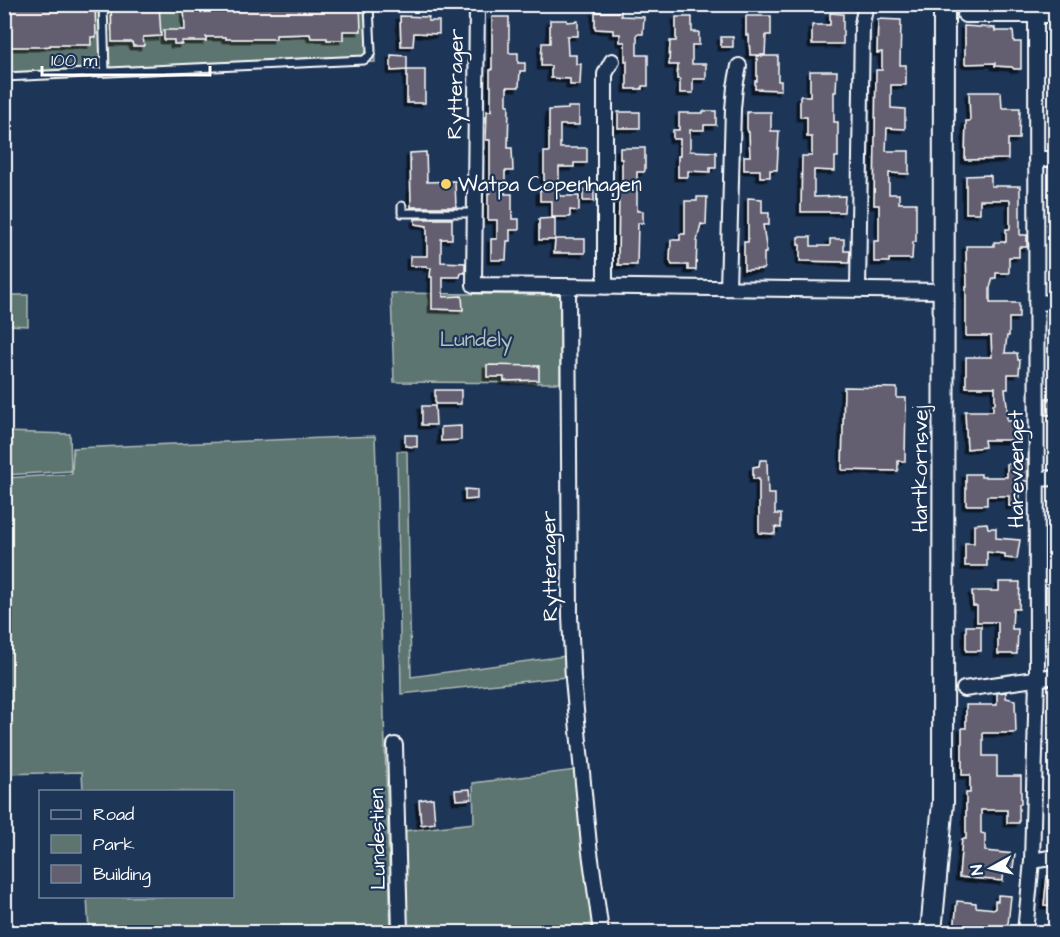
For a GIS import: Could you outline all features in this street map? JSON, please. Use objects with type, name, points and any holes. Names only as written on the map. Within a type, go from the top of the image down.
[{"type":"street","name":"Hartkornsvej","points":[[931,933],[943,802],[944,4]]},
{"type":"street","name":"Rytterager","points":[[477,6],[474,285],[944,291]]},
{"type":"street","points":[[858,290],[862,24],[865,9]]},
{"type":"street","points":[[965,15],[1036,10],[1056,15]]},
{"type":"street","name":"Harevænget","points":[[1025,933],[1032,861],[1037,679],[1036,10]]},
{"type":"street","points":[[605,287],[605,74],[612,61]]},
{"type":"street","points":[[728,288],[733,109],[739,66]]},
{"type":"street","points":[[1036,159],[1056,159]]},
{"type":"street","name":"Rytterager","points":[[568,286],[573,679],[589,845],[601,933]]},
{"type":"street","points":[[1036,302],[1056,303]]},
{"type":"street","points":[[1036,479],[1056,478]]},
{"type":"street","points":[[964,689],[1056,676]]},
{"type":"street","name":"Lundestien","points":[[395,745],[400,933]]},
{"type":"street","points":[[1032,861],[1056,857]]},
{"type":"lane","points":[[103,4],[105,71]]},
{"type":"lane","points":[[4,77],[364,60],[371,52],[369,4]]},
{"type":"lane","points":[[402,206],[402,213],[475,213]]},
{"type":"green space","points":[[5,5],[373,5],[375,62],[5,81]]},
{"type":"green space","name":"Lundely","points":[[391,293],[560,295],[560,383],[394,382]]},
{"type":"green space","points":[[5,295],[28,295],[28,326],[7,325],[5,327]]},
{"type":"green space","points":[[5,432],[70,434],[71,471],[5,475]]},
{"type":"green space","points":[[375,436],[391,932],[89,932],[87,898],[234,898],[234,790],[83,790],[82,772],[5,774],[5,478],[72,474],[73,448]]},
{"type":"green space","points":[[397,451],[407,451],[411,677],[565,656],[566,677],[401,694]]},
{"type":"green space","points":[[576,770],[593,932],[405,932],[404,831],[474,823],[473,783]]},
{"type":"building","points":[[4,4],[30,4],[30,7],[95,6],[96,37],[91,37],[91,45],[4,47]]},
{"type":"building","points":[[111,4],[159,4],[161,36],[143,37],[144,46],[133,46],[132,42],[112,42]]},
{"type":"building","points":[[184,4],[360,4],[361,31],[343,31],[343,40],[311,38],[310,34],[276,35],[276,39],[206,37],[206,41],[182,41],[182,44],[174,44],[174,40],[164,40],[164,30],[185,30]]},
{"type":"building","points":[[595,12],[621,12],[621,16],[644,17],[643,34],[637,34],[637,55],[648,55],[648,86],[642,86],[642,89],[627,89],[625,42],[620,42],[620,34],[613,34],[613,30],[595,29]]},
{"type":"building","points":[[830,13],[843,14],[843,44],[812,44],[812,25],[830,25]]},
{"type":"building","points":[[400,16],[429,17],[428,21],[439,21],[439,34],[414,33],[413,46],[401,46]]},
{"type":"building","points":[[746,16],[771,16],[771,35],[766,35],[765,55],[750,55],[749,35],[746,35]]},
{"type":"building","points":[[492,17],[509,17],[509,53],[518,53],[518,63],[525,63],[525,71],[520,71],[519,87],[507,87],[508,148],[512,148],[513,171],[505,171],[505,194],[512,194],[512,219],[519,219],[519,230],[510,230],[506,260],[491,260],[491,239],[497,239],[497,220],[488,220],[490,140],[486,140],[487,111],[491,111]]},
{"type":"building","points":[[676,17],[692,17],[692,32],[699,32],[699,45],[692,45],[692,64],[706,64],[706,79],[693,79],[693,93],[680,93],[680,79],[677,79],[678,65],[669,65],[670,41],[676,41]]},
{"type":"building","points":[[878,19],[901,20],[900,65],[906,65],[906,85],[891,85],[891,108],[905,109],[905,129],[887,128],[886,151],[909,151],[909,174],[889,173],[889,194],[899,194],[899,203],[916,203],[916,242],[913,242],[912,259],[889,259],[889,262],[874,262],[874,241],[879,241],[879,205],[874,205],[876,70],[882,70],[882,52],[877,53]]},
{"type":"building","points":[[550,20],[578,21],[578,36],[567,36],[568,55],[576,55],[576,64],[581,64],[580,85],[570,85],[570,79],[551,78],[551,66],[541,66],[542,43],[550,43]]},
{"type":"building","points":[[964,26],[995,28],[995,31],[1013,31],[1014,42],[1021,42],[1021,69],[995,66],[995,63],[965,64]]},
{"type":"building","points":[[721,37],[733,37],[733,47],[721,47]]},
{"type":"building","points":[[391,55],[407,56],[407,70],[391,71]]},
{"type":"building","points":[[757,56],[778,56],[778,81],[781,81],[781,90],[755,89]]},
{"type":"building","points":[[407,70],[425,70],[425,103],[407,103]]},
{"type":"building","points":[[810,71],[837,71],[834,122],[838,122],[838,157],[835,157],[835,171],[814,170],[814,197],[845,196],[844,212],[801,212],[802,156],[812,156],[812,137],[807,137],[807,117],[800,117],[800,96],[810,96]]},
{"type":"building","points":[[969,92],[1001,92],[1002,108],[1020,108],[1019,139],[1008,139],[1008,159],[965,160],[966,121],[970,121]]},
{"type":"building","points":[[568,107],[579,107],[579,125],[560,125],[560,148],[587,148],[587,163],[574,163],[574,167],[559,167],[559,196],[579,196],[579,211],[570,210],[570,217],[552,217],[552,201],[540,201],[540,190],[544,190],[544,152],[549,152],[549,110],[568,109]]},
{"type":"building","points":[[703,111],[716,111],[716,125],[704,125],[704,130],[690,130],[690,151],[716,152],[716,168],[710,168],[710,172],[688,171],[688,177],[678,177],[680,139],[673,139],[673,130],[679,130],[679,113],[703,113]]},
{"type":"building","points":[[618,112],[640,112],[640,128],[618,128]]},
{"type":"building","points":[[747,112],[771,112],[771,131],[779,131],[777,170],[770,170],[770,177],[760,177],[760,170],[744,170],[744,156],[750,156]]},
{"type":"building","points":[[620,148],[645,148],[645,170],[637,172],[637,211],[643,211],[643,223],[638,223],[637,265],[618,265],[619,191],[622,191]]},
{"type":"building","name":"Watpa Copenhagen","points":[[426,152],[427,182],[455,181],[456,207],[411,207],[410,153]]},
{"type":"building","points":[[989,175],[991,186],[1020,186],[1020,235],[1027,235],[1027,247],[1019,247],[1019,257],[1009,257],[1009,273],[996,273],[996,278],[993,278],[990,288],[990,303],[1019,303],[1019,318],[1009,318],[1009,336],[1007,336],[1005,353],[1017,353],[1018,360],[1020,360],[1019,374],[1008,374],[1008,389],[1005,389],[1007,421],[1019,421],[1019,436],[1015,436],[1015,440],[984,440],[985,447],[967,449],[965,411],[993,411],[995,387],[966,387],[966,357],[992,357],[991,336],[966,336],[966,246],[994,246],[994,242],[1006,242],[1006,229],[1010,229],[1010,200],[980,200],[980,213],[966,213],[966,176]]},
{"type":"building","points":[[583,190],[594,191],[594,201],[583,201]]},
{"type":"building","points":[[697,197],[707,197],[706,225],[701,224],[697,241],[696,270],[688,270],[688,265],[672,265],[671,240],[680,240],[680,234],[685,234],[685,201],[697,201]]},
{"type":"building","points":[[748,198],[762,199],[762,213],[769,213],[769,225],[763,225],[766,246],[764,269],[744,270],[744,242],[748,242]]},
{"type":"building","points":[[555,218],[555,239],[585,239],[585,253],[554,253],[555,240],[539,240],[539,219]]},
{"type":"building","points":[[415,219],[452,219],[452,239],[441,239],[441,262],[465,263],[465,273],[461,273],[460,277],[443,277],[443,297],[462,296],[463,310],[432,309],[431,268],[410,266],[410,256],[427,256],[427,226],[415,224]]},
{"type":"building","points":[[798,237],[811,237],[811,246],[830,246],[830,239],[844,239],[844,251],[850,251],[849,263],[800,261]]},
{"type":"building","points":[[487,365],[539,366],[539,380],[504,381],[504,377],[487,377]]},
{"type":"building","points":[[844,387],[897,388],[897,398],[906,398],[905,461],[898,461],[898,471],[842,470]]},
{"type":"building","points":[[435,390],[461,390],[461,404],[435,404]]},
{"type":"building","points":[[1046,398],[1056,398],[1056,415],[1046,415]]},
{"type":"building","points":[[422,406],[435,406],[436,425],[422,425]]},
{"type":"building","points":[[461,426],[461,440],[441,441],[441,427]]},
{"type":"building","points":[[405,435],[417,435],[417,447],[405,446]]},
{"type":"building","points":[[760,460],[767,460],[768,494],[775,494],[775,514],[781,514],[781,528],[775,527],[775,534],[759,533],[759,479],[753,479],[753,467],[759,466]]},
{"type":"building","points":[[1019,460],[1028,460],[1028,481],[1019,481],[1019,505],[1009,506],[1009,496],[987,496],[987,505],[966,505],[966,474],[981,474],[981,477],[1007,477],[1007,464],[1019,464]]},
{"type":"building","points":[[465,489],[477,490],[477,499],[465,500]]},
{"type":"building","points":[[987,523],[988,528],[996,528],[996,538],[1020,540],[1017,559],[1005,558],[1005,554],[987,552],[987,566],[965,566],[965,543],[974,543],[974,524]]},
{"type":"building","points":[[999,582],[1020,582],[1019,609],[1013,609],[1012,629],[1018,629],[1017,654],[998,654],[998,622],[977,622],[977,606],[973,606],[972,591],[999,591]]},
{"type":"building","points":[[1046,587],[1056,587],[1056,603],[1046,603]]},
{"type":"building","points":[[966,626],[981,626],[981,651],[966,651]]},
{"type":"building","points":[[1006,692],[1006,698],[1015,700],[1016,733],[983,733],[983,756],[997,756],[997,776],[1021,776],[1019,823],[1007,823],[1007,810],[981,810],[981,833],[985,834],[985,851],[1015,854],[1013,868],[1004,867],[1003,881],[959,877],[962,839],[966,839],[966,793],[970,793],[970,775],[962,775],[962,728],[966,728],[966,705],[997,705],[997,693]]},
{"type":"building","points":[[470,789],[471,799],[456,800],[455,790]]},
{"type":"building","points":[[433,798],[435,823],[421,825],[419,800]]},
{"type":"building","points":[[1047,876],[1056,877],[1056,906],[1044,905]]},
{"type":"building","points":[[998,895],[1011,896],[1007,930],[969,927],[968,933],[954,932],[957,901],[976,903],[976,907],[995,909]]},
{"type":"place","name":"Watpa Copenhagen","points":[[446,184]]}]
